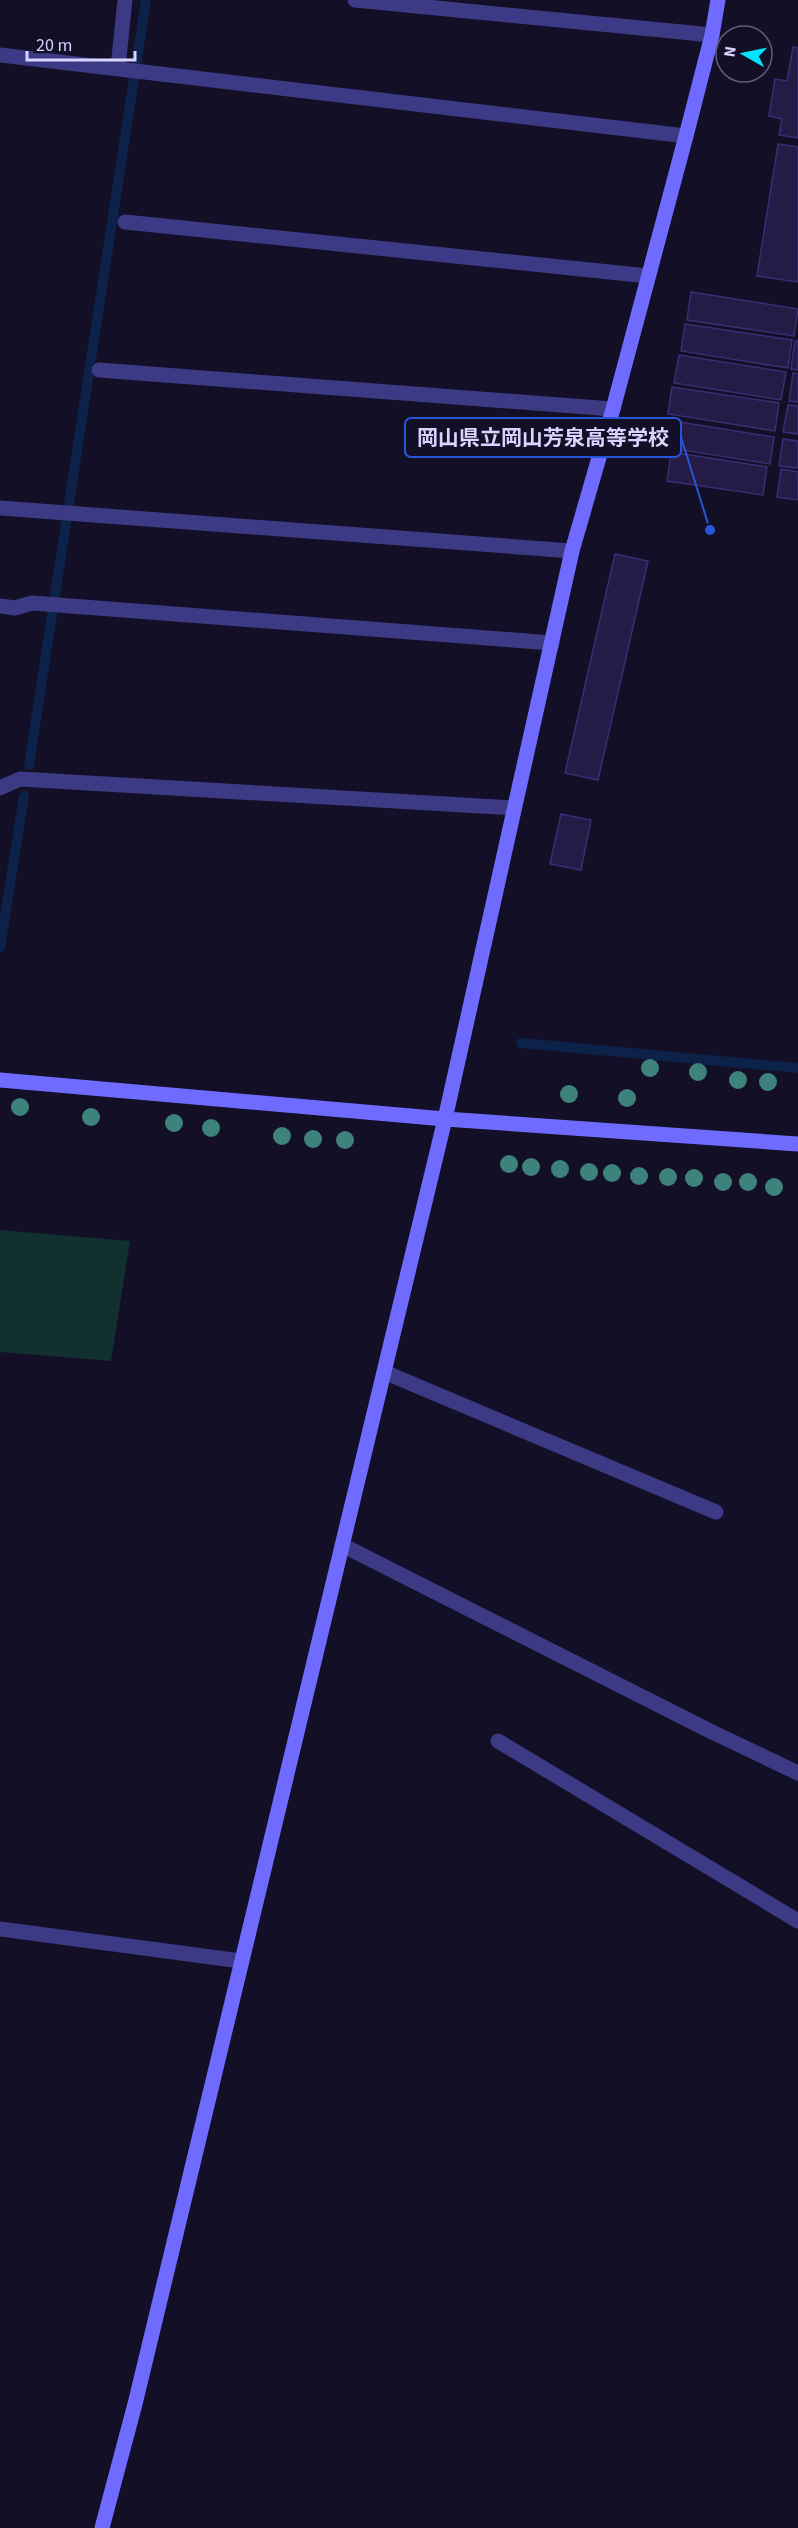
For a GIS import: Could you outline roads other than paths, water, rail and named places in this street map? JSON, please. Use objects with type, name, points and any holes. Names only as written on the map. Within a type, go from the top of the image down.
[{"type":"street","points":[[125,0],[130,69]]},
{"type":"street","points":[[356,0],[712,35]]},
{"type":"street","points":[[102,2528],[135,2404],[445,1119],[572,551],[613,409],[686,136],[712,35],[718,0]]},
{"type":"street","points":[[0,55],[686,136]]},
{"type":"street","points":[[125,222],[648,276]]},
{"type":"street","points":[[99,370],[613,409]]},
{"type":"street","points":[[0,508],[572,551]]},
{"type":"street","points":[[0,606],[15,608],[32,603],[552,643]]},
{"type":"street","points":[[0,788],[20,779],[513,808]]},
{"type":"street","points":[[0,1080],[445,1119],[798,1144]]},
{"type":"street","points":[[384,1372],[716,1512]]},
{"type":"street","points":[[342,1545],[699,1726],[798,1773]]},
{"type":"street","points":[[498,1741],[798,1921]]},
{"type":"street","points":[[0,1929],[242,1961]]},
{"type":"waterway","points":[[29,765],[146,0]]},
{"type":"waterway","points":[[0,948],[24,796]]},
{"type":"waterway","points":[[521,1043],[798,1068]]},
{"type":"place","name":"岡山県立岡山芳泉高等学校","points":[[710,530]]}]
